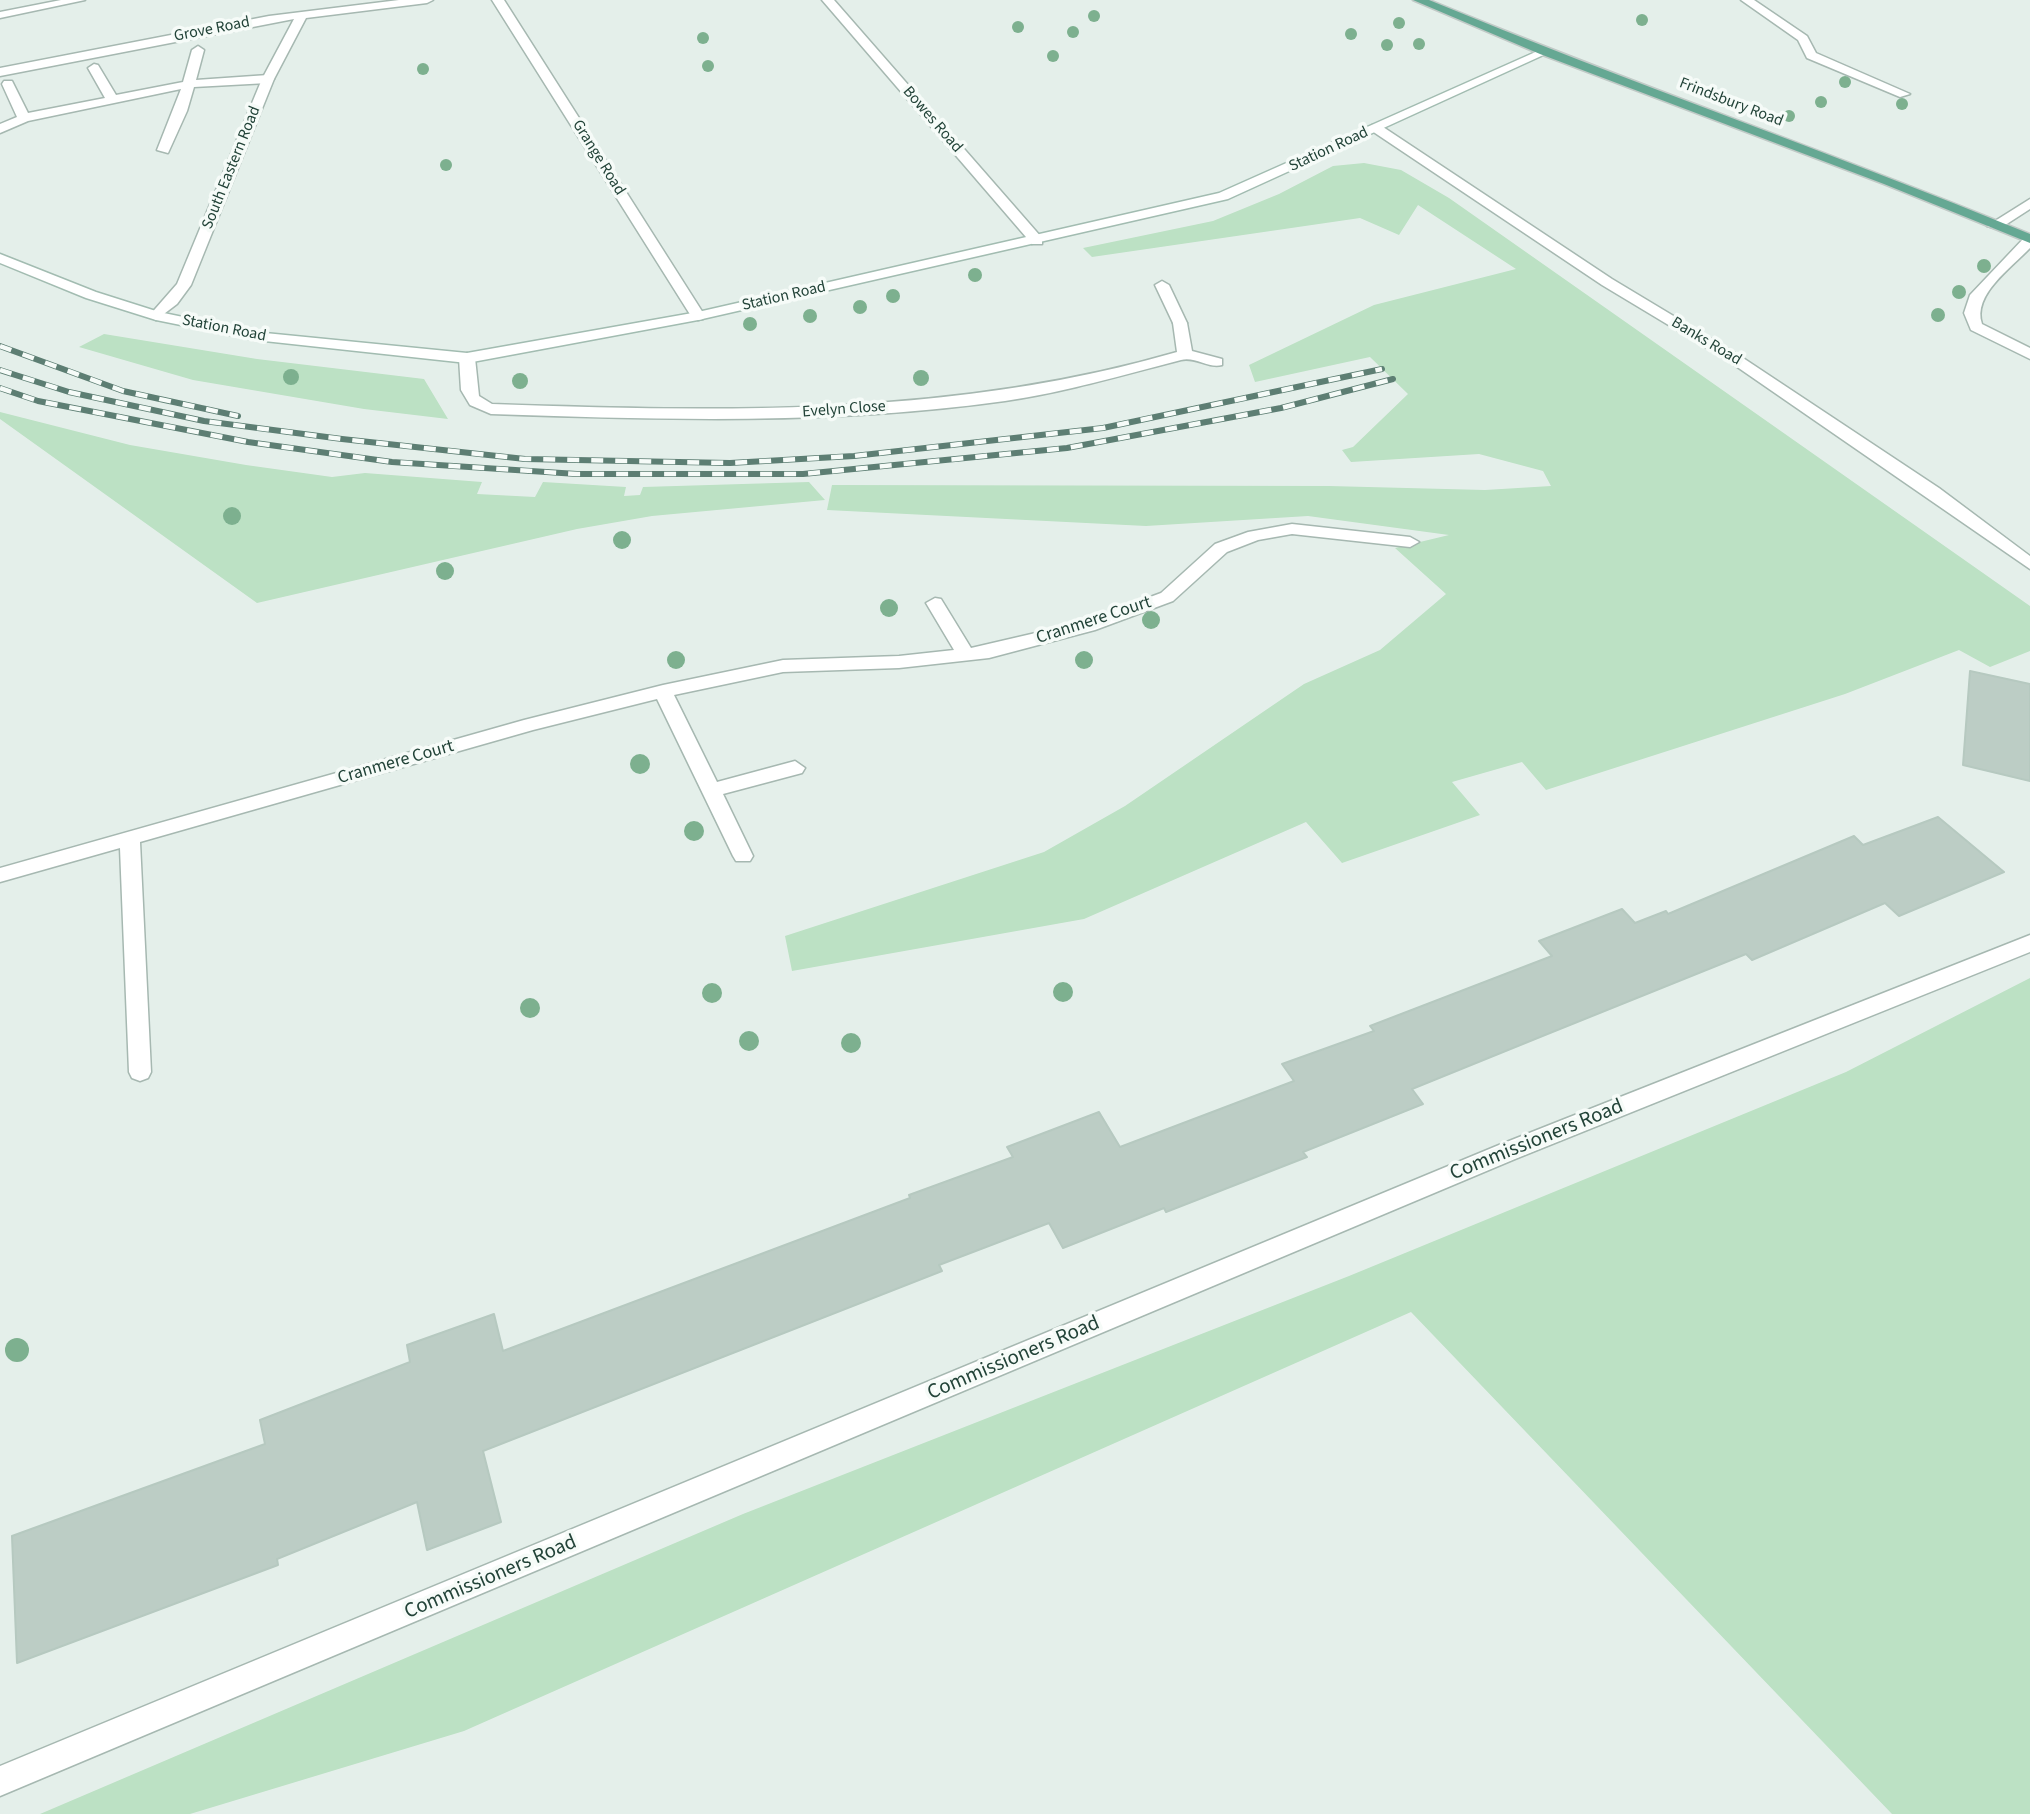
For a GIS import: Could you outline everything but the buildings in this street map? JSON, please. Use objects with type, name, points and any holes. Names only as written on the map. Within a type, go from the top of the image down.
[{"type":"main road","name":"Frindsbury Road","points":[[1419,0],[1544,52],[1889,181],[2030,239]]},
{"type":"street","points":[[0,15],[79,0]]},
{"type":"street","name":"Grove Road","points":[[0,72],[302,15],[427,0]]},
{"type":"street","name":"Grange Road","points":[[498,0],[698,316]]},
{"type":"street","name":"Bowes Road","points":[[828,0],[1037,240]]},
{"type":"street","points":[[1747,0],[1803,38],[1811,55],[1904,94]]},
{"type":"street","name":"South Eastern Road","points":[[156,316],[172,301],[188,276],[268,79],[302,15]]},
{"type":"street","points":[[163,150],[181,111],[198,50]]},
{"type":"street","name":"Station Road","points":[[0,258],[91,295],[156,316],[255,336],[467,358],[698,316],[1223,196],[1544,52]]},
{"type":"street","points":[[94,68],[113,100]]},
{"type":"street","points":[[0,129],[24,118],[189,84],[268,79]]},
{"type":"street","points":[[8,84],[24,118]]},
{"type":"street","name":"Banks Road","points":[[1376,128],[1606,282],[1735,359],[1933,492],[2030,565]]},
{"type":"street","points":[[1994,226],[2030,203]]},
{"type":"street","points":[[2030,239],[1975,298],[1971,313],[1976,327],[2030,354]]},
{"type":"street","points":[[1162,285],[1180,323],[1185,354],[1217,362]]},
{"type":"street","name":"Evelyn Close","points":[[467,358],[468,392],[474,403],[482,408],[613,416],[713,416],[837,412],[1006,396],[1107,377],[1185,354]]},
{"type":"street","name":"Cranmere Court","points":[[0,875],[531,724],[663,691],[783,666],[899,662],[966,655],[1089,626],[1167,597],[1221,548],[1254,536],[1292,529],[1410,542]]},
{"type":"street","points":[[935,603],[966,655]]},
{"type":"street","points":[[663,691],[743,856]]},
{"type":"street","points":[[713,790],[795,768]]},
{"type":"street","points":[[130,838],[140,1072]]},
{"type":"street","name":"Commissioners Road","points":[[0,1781],[1507,1152],[2030,943]]},
{"type":"green space","points":[[1364,163],[1401,170],[1449,198],[2030,606],[2030,651],[1990,667],[1959,650],[1845,694],[1546,790],[1522,762],[1452,782],[1480,815],[1342,863],[1306,822],[1084,919],[792,971],[785,936],[1044,852],[1125,806],[1304,684],[1380,650],[1446,594],[1395,548],[1449,535],[1308,516],[1146,526],[827,510],[832,485],[1329,486],[1485,490],[1551,486],[1543,471],[1479,454],[1351,462],[1342,450],[1353,447],[1408,394],[1370,357],[1255,382],[1249,365],[1374,305],[1516,269],[1418,205],[1399,235],[1360,218],[1092,257],[1083,248],[1213,221],[1279,194],[1333,166]]},
{"type":"green space","points":[[104,334],[257,359],[424,379],[448,419],[364,409],[193,380],[79,347]]},
{"type":"green space","points":[[0,412],[130,445],[246,465],[332,477],[365,473],[482,482],[477,494],[535,497],[543,482],[626,487],[624,496],[640,495],[643,487],[809,482],[825,500],[652,516],[577,529],[257,603],[0,419]]},
{"type":"green space","points":[[2030,978],[2030,1814],[1892,1814],[1411,1312],[464,1731],[190,1814],[40,1814],[743,1514],[1349,1276],[1846,1072]]},
{"type":"railway","points":[[0,346],[123,391],[238,416]]},
{"type":"railway","points":[[0,370],[69,392],[204,421],[342,439],[525,459],[730,463],[854,456],[1103,428],[1382,369]]},
{"type":"railway","points":[[0,388],[38,401],[248,442],[392,462],[577,474],[803,474],[1067,448],[1281,408],[1393,379]]}]
